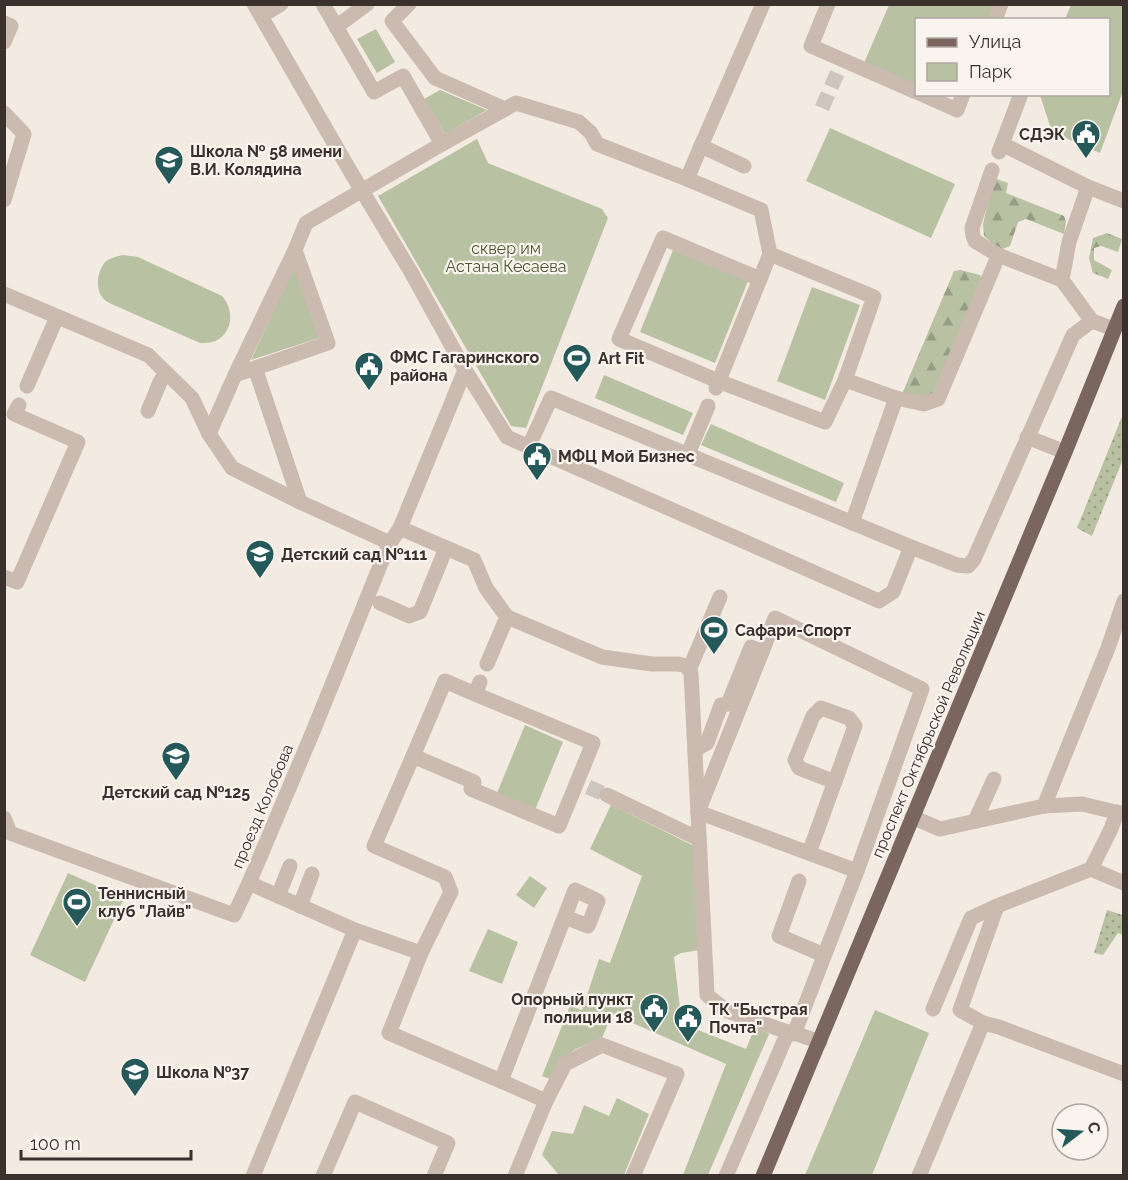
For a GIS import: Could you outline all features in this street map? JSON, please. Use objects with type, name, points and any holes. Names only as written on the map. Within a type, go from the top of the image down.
[{"type":"main road","name":"проспект Октябрьской Революции","points":[[764,1176],[1124,306]]},
{"type":"street","points":[[281,4],[258,10],[411,272],[465,370],[507,437],[879,601],[893,592],[911,547]]},
{"type":"street","points":[[323,4],[374,92],[403,76],[442,144]]},
{"type":"street","points":[[336,27],[367,4]]},
{"type":"street","points":[[409,4],[392,21],[435,78],[505,109]]},
{"type":"street","points":[[687,179],[763,4]]},
{"type":"street","points":[[828,4],[811,46],[915,92]]},
{"type":"street","points":[[4,23],[11,26],[4,42]]},
{"type":"street","points":[[926,96],[957,110],[962,96]]},
{"type":"street","points":[[1020,96],[1001,148],[1124,201]]},
{"type":"street","points":[[209,435],[235,375],[296,250],[306,223],[516,103],[579,122],[591,133],[597,144],[761,210],[770,254],[717,385]]},
{"type":"street","points":[[4,113],[24,134],[4,200]]},
{"type":"street","points":[[701,146],[744,166]]},
{"type":"street","points":[[992,170],[972,228],[975,241],[998,255],[1062,280],[1092,321],[1114,329]]},
{"type":"street","points":[[1062,280],[1069,242],[1088,187]]},
{"type":"street","points":[[760,279],[663,238],[619,339],[717,385],[825,422],[845,380],[874,297],[770,254]]},
{"type":"street","points":[[235,375],[328,343],[296,250]]},
{"type":"street","points":[[845,380],[896,398],[924,404],[938,399],[998,255]]},
{"type":"street","points":[[4,294],[148,356],[192,398],[209,435],[232,468],[387,549]]},
{"type":"street","points":[[27,386],[57,317]]},
{"type":"street","points":[[528,446],[551,398],[957,566],[968,566],[974,559],[1073,335],[1092,321]]},
{"type":"street","points":[[255,368],[300,502]]},
{"type":"street","name":"проезд Колобова","points":[[421,952],[355,930],[249,883],[387,549],[400,528],[465,370]]},
{"type":"street","points":[[148,411],[166,373]]},
{"type":"street","points":[[852,523],[896,398]]},
{"type":"street","points":[[688,454],[708,406]]},
{"type":"street","points":[[4,577],[17,582],[78,442],[12,409]]},
{"type":"street","points":[[1027,437],[1065,452]]},
{"type":"street","points":[[400,528],[474,560],[486,588],[507,617],[602,657],[687,666],[691,673],[707,995],[727,1011],[820,1042]]},
{"type":"street","points":[[380,603],[409,616],[420,612],[446,548]]},
{"type":"street","points":[[689,670],[720,597]]},
{"type":"street","points":[[1044,806],[1108,648],[1123,602]]},
{"type":"street","points":[[487,664],[507,617]]},
{"type":"street","points":[[698,812],[775,618],[922,689],[857,871],[824,955],[726,1176]]},
{"type":"street","points":[[695,750],[707,743],[721,705],[729,704],[751,647],[762,652]]},
{"type":"street","points":[[413,756],[474,782],[471,789],[559,825],[583,784],[593,743],[477,688],[445,681],[374,846],[445,877],[451,892],[421,952],[389,1033],[546,1101]]},
{"type":"street","points":[[809,853],[835,782],[855,726],[849,718],[821,708],[813,716],[795,760],[799,768],[835,782]]},
{"type":"street","points":[[975,821],[994,779]]},
{"type":"street","points":[[607,795],[699,838]]},
{"type":"street","points":[[912,817],[940,829],[1044,806],[1082,804],[1120,813],[1091,869],[971,918],[933,1009]]},
{"type":"street","points":[[698,812],[857,871]]},
{"type":"street","points":[[4,818],[7,839],[234,915],[249,883]]},
{"type":"street","points":[[278,896],[290,866]]},
{"type":"street","points":[[1091,869],[1124,883]]},
{"type":"street","points":[[300,906],[312,874]]},
{"type":"street","points":[[799,881],[779,936],[824,955]]},
{"type":"street","points":[[997,906],[960,1010],[983,1023],[1124,1074]]},
{"type":"street","points":[[501,1081],[565,917]]},
{"type":"street","points":[[253,1176],[355,930]]},
{"type":"street","points":[[919,1176],[983,1023]]},
{"type":"street","points":[[515,1176],[546,1101],[565,1064],[602,1045],[677,1074],[633,1176]]},
{"type":"street","points":[[323,1176],[355,1102],[448,1143],[434,1176]]},
{"type":"green space","points":[[889,5],[994,5],[988,18],[915,18],[915,86],[864,63]]},
{"type":"green space","points":[[1071,5],[1123,5],[1123,91],[1100,153],[1052,132],[1040,96],[1110,96],[1110,18],[1065,18]]},
{"type":"green space","points":[[376,29],[395,62],[377,73],[357,39]]},
{"type":"green space","points":[[440,90],[487,110],[445,134],[424,99]]},
{"type":"green space","points":[[830,128],[955,184],[931,238],[806,181]]},
{"type":"green space","name":"сквер им Астана Кесаева","points":[[477,139],[488,163],[602,209],[608,218],[526,428],[511,426],[378,196]]},
{"type":"green space","points":[[994,178],[1008,183],[1006,193],[1064,216],[1066,222],[1064,234],[1026,219],[1018,222],[1010,246],[1000,250],[984,236],[983,224]]},
{"type":"green space","points":[[1107,233],[1122,239],[1118,252],[1101,246],[1094,248],[1094,260],[1112,270],[1108,279],[1093,273],[1089,258],[1093,238]]},
{"type":"green space","points":[[673,250],[748,281],[715,363],[640,332]]},
{"type":"green space","points":[[123,255],[138,257],[222,296],[230,312],[229,324],[224,335],[208,343],[200,343],[106,301],[99,290],[100,271],[105,262]]},
{"type":"green space","points":[[294,267],[319,338],[251,360]]},
{"type":"green space","points":[[960,270],[980,275],[983,280],[935,395],[925,399],[902,394],[954,271]]},
{"type":"green space","points":[[812,287],[860,305],[825,400],[777,381]]},
{"type":"green space","points":[[604,375],[693,413],[683,435],[595,398]]},
{"type":"green space","points":[[1123,414],[1123,459],[1092,536],[1077,528]]},
{"type":"green space","points":[[711,424],[844,483],[836,502],[701,445]]},
{"type":"green space","points":[[525,725],[563,742],[535,810],[497,793]]},
{"type":"green space","points":[[611,805],[694,846],[700,950],[681,953],[674,957],[681,1017],[698,1030],[746,1049],[755,1027],[769,1034],[708,1175],[683,1175],[726,1064],[612,1014],[602,1038],[574,1050],[564,1061],[553,1080],[542,1076],[570,1006],[582,1010],[599,959],[610,963],[642,876],[590,849]]},
{"type":"green space","name":"Теннисный клуб \"Лайв\"","points":[[68,873],[124,898],[85,982],[30,955]]},
{"type":"green space","points":[[530,876],[547,888],[534,908],[516,895]]},
{"type":"green space","points":[[1107,910],[1123,915],[1123,935],[1118,933],[1103,955],[1094,953]]},
{"type":"green space","points":[[488,929],[518,942],[502,984],[469,971]]},
{"type":"green space","points":[[875,1010],[929,1033],[872,1175],[805,1175]]},
{"type":"green space","points":[[617,1098],[649,1114],[624,1175],[559,1175],[542,1155],[552,1131],[573,1134],[584,1105],[609,1116]]},
{"type":"tunnel","points":[[822,108],[843,60]]},
{"type":"tunnel","points":[[588,787],[607,795]]},
{"type":"place","name":"СДЭК","points":[[1086,160]]},
{"type":"place","name":"Школа № 58 имени В.И. Колядина","points":[[169,186]]},
{"type":"place","name":"Art Fit","points":[[577,384]]},
{"type":"place","name":"ФМС Гагаринского района","points":[[369,392]]},
{"type":"place","name":"МФЦ Мой Бизнес","points":[[537,482]]},
{"type":"place","name":"Детский сад №111","points":[[260,580]]},
{"type":"place","name":"Сафари-Спорт","points":[[714,656]]},
{"type":"place","name":"Детский сад №125","points":[[176,782]]},
{"type":"place","name":"Теннисный клуб \"Лайв\"","points":[[77,928]]},
{"type":"place","name":"Опорный пункт полиции 18","points":[[654,1034]]},
{"type":"place","name":"ТК \"Быстрая Почта\"","points":[[688,1044]]},
{"type":"place","name":"Школа №37","points":[[135,1098]]}]
